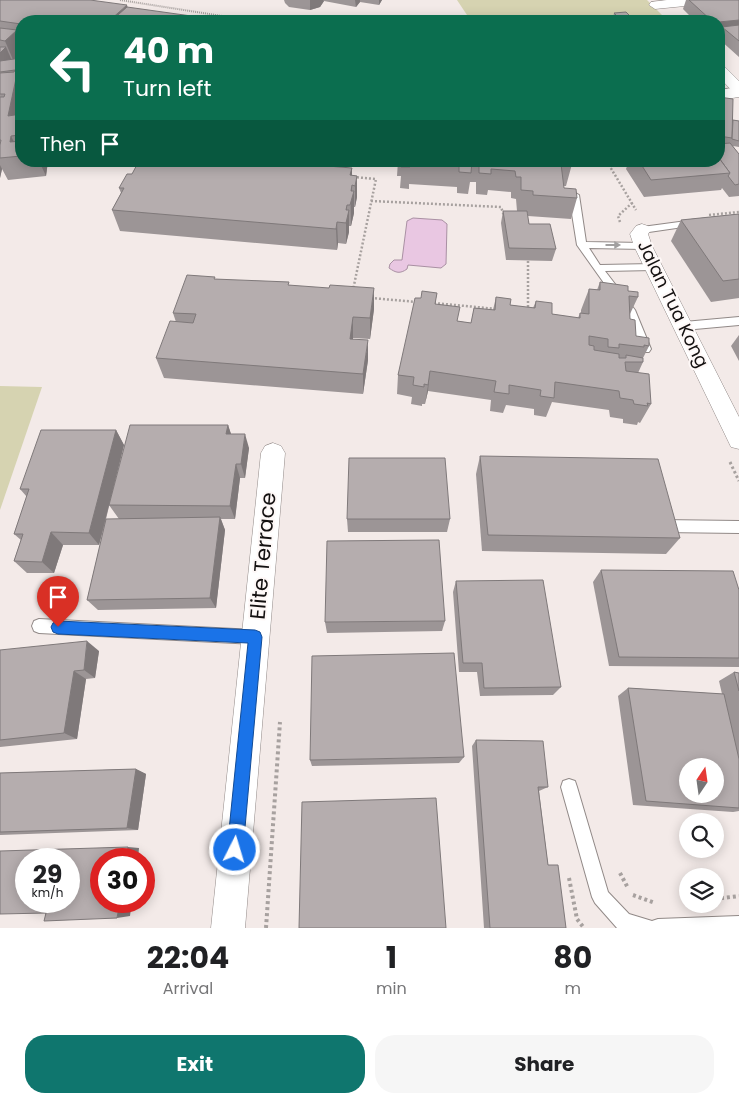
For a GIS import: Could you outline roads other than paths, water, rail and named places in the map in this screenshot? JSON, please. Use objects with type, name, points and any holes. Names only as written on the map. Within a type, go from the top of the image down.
[{"type":"street","points":[[652,2],[705,0]]},
{"type":"street","points":[[652,2],[664,14]]},
{"type":"street","points":[[725,76],[739,91]]},
{"type":"street","points":[[725,94],[739,91]]},
{"type":"street","name":"Jalan Tua Kong","points":[[645,235],[653,267],[739,440]]},
{"type":"street","name":"Elite Terrace","points":[[228,928],[273,453]]},
{"type":"lane","points":[[574,195],[582,245],[631,312],[645,349]]},
{"type":"lane","name":"Jalan Tua Kong","points":[[645,235],[703,222]]},
{"type":"lane","points":[[582,245],[645,235]]},
{"type":"lane","points":[[597,268],[653,267]]},
{"type":"lane","points":[[684,326],[739,322]]},
{"type":"lane","points":[[662,526],[739,527]]},
{"type":"lane","points":[[39,626],[255,637]]},
{"type":"lane","points":[[569,787],[602,896],[624,922],[646,928]]},
{"type":"lane","points":[[658,928],[739,925]]}]
